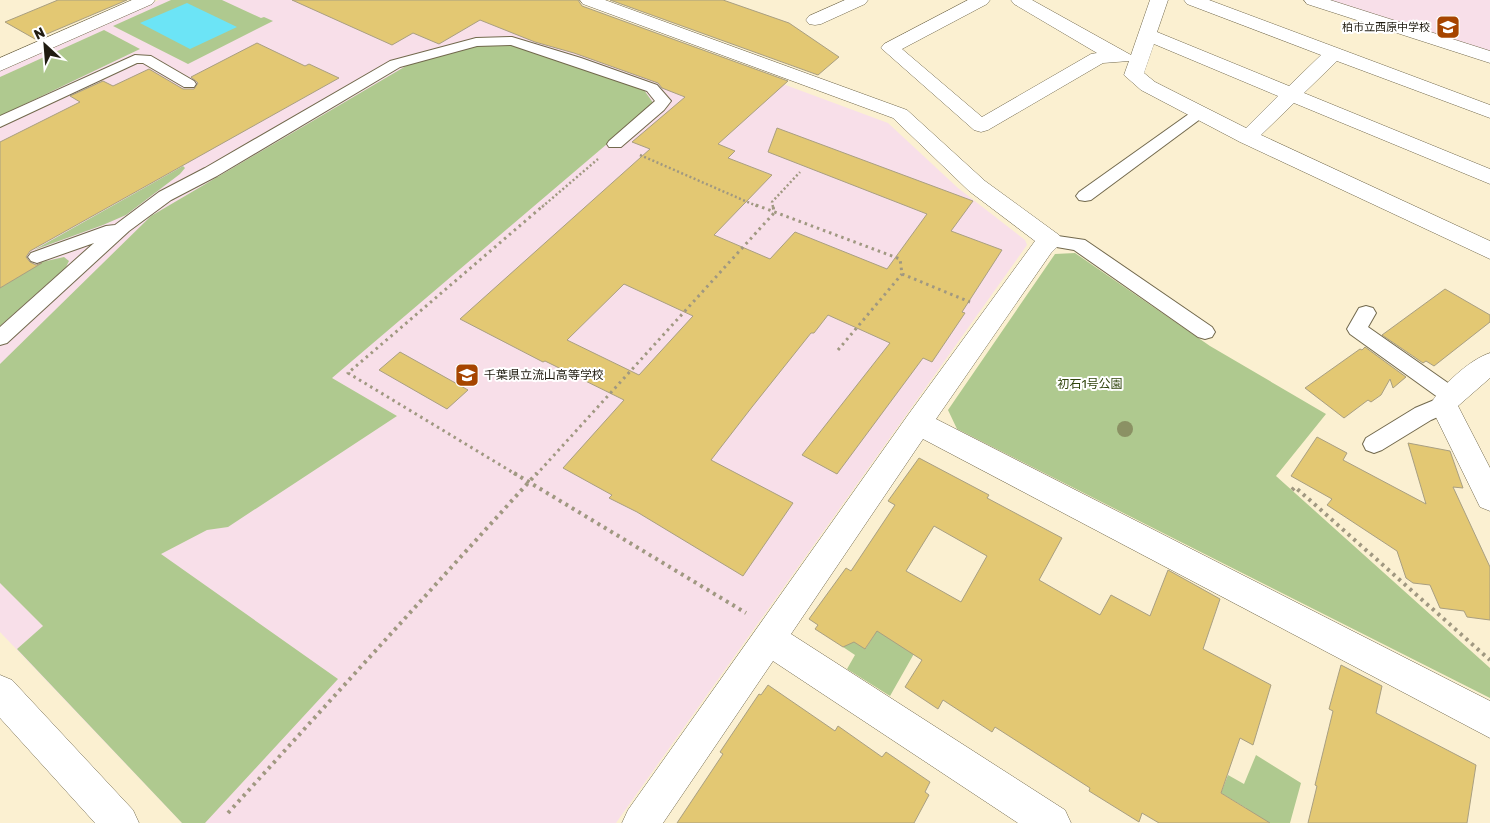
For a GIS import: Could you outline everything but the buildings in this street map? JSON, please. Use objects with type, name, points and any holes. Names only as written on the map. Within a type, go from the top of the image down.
[{"type":"street","points":[[0,65],[146,0]]},
{"type":"street","points":[[589,0],[638,10],[900,114],[977,186],[1051,241],[1043,247],[996,312],[641,823]]},
{"type":"street","points":[[815,20],[859,0]]},
{"type":"street","points":[[981,0],[890,48],[981,126],[1098,58],[1116,56],[1139,60]]},
{"type":"street","points":[[1020,0],[1116,56]]},
{"type":"street","points":[[1159,0],[1134,75],[1148,86],[1198,114],[1247,138],[1490,251]]},
{"type":"street","points":[[1192,0],[1490,112]]},
{"type":"street","points":[[1313,0],[1490,57]]},
{"type":"street","points":[[1148,36],[1490,177]]},
{"type":"street","points":[[1247,138],[1334,53]]},
{"type":"street","points":[[1490,363],[1448,400],[1490,498]]},
{"type":"street","points":[[918,423],[1490,720]]},
{"type":"street","points":[[770,639],[1052,823]]},
{"type":"street","points":[[0,692],[120,823]]},
{"type":"lane","points":[[0,338],[122,226],[165,196],[211,172],[395,64],[476,42],[512,41],[652,88],[663,101],[660,107],[615,144]]},
{"type":"lane","points":[[0,122],[135,59],[146,59],[189,84]]},
{"type":"lane","points":[[1085,196],[1198,114]]},
{"type":"lane","points":[[37,257],[122,226]]},
{"type":"lane","points":[[1051,241],[1078,244],[1204,332]]},
{"type":"lane","points":[[1366,313],[1357,329],[1448,400],[1374,444]]},
{"type":"path","points":[[770,639],[760,621],[348,373],[615,144],[774,213],[900,259],[902,274],[838,350]]},
{"type":"path","points":[[774,213],[772,202],[800,172]]},
{"type":"path","points":[[228,813],[774,213]]},
{"type":"path","points":[[902,274],[996,312]]},
{"type":"path","points":[[1292,490],[1295,487],[1490,660]]},
{"type":"shaded area","name":"千葉県立流山高等学校","points":[[159,0],[557,0],[888,123],[958,188],[1025,240],[1027,245],[616,823],[182,823],[0,632],[0,71]]},
{"type":"shaded area","name":"柏市立西原中学校","points":[[1323,0],[1490,0],[1490,53]]},
{"type":"green space","points":[[171,0],[222,0],[261,18],[264,17],[273,21],[188,64],[113,26]]},
{"type":"green space","points":[[104,30],[140,49],[0,116],[0,77]]},
{"type":"green space","points":[[481,42],[507,44],[571,62],[644,90],[654,104],[332,378],[397,416],[228,527],[207,530],[161,554],[338,679],[205,823],[182,823],[17,649],[43,626],[0,583],[0,364],[151,216],[411,63]]},
{"type":"green space","points":[[183,166],[185,168],[180,174],[126,215],[34,250]]},
{"type":"green space","name":"初石1号公園","points":[[1075,253],[1210,346],[1326,414],[1276,476],[1490,668],[1490,698],[957,429],[948,410],[1055,254]]},
{"type":"green space","points":[[64,257],[69,261],[66,267],[0,326],[0,288],[42,262]]},
{"type":"green space","points":[[928,629],[890,696],[847,669],[855,655],[843,647],[849,638],[866,648],[875,634],[869,630]]},
{"type":"green space","points":[[1256,755],[1301,783],[1290,823],[1241,823],[1246,808],[1221,793],[1228,775],[1244,784]]},
{"type":"water","points":[[187,3],[237,27],[190,49],[140,23]]},
{"type":"place","name":"柏市立西原中学校","points":[[1448,27]]},
{"type":"place","name":"千葉県立流山高等学校","points":[[467,375]]}]
